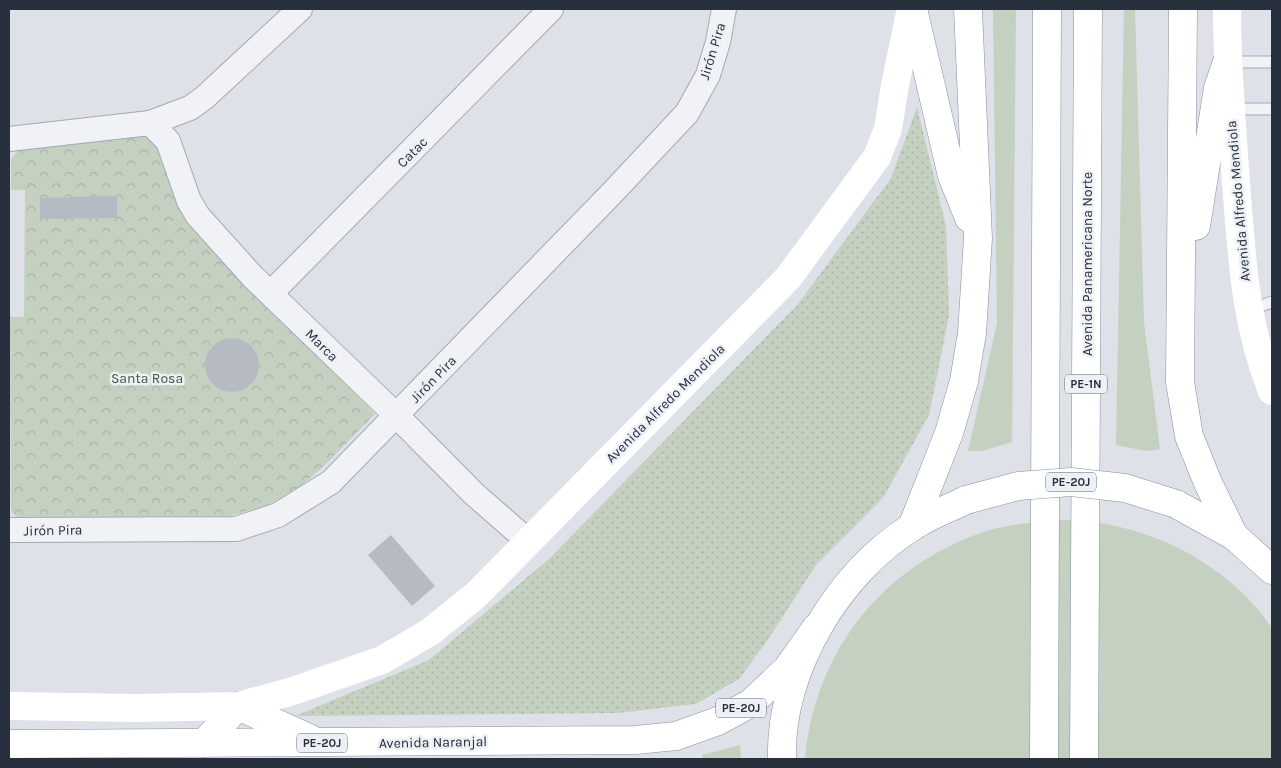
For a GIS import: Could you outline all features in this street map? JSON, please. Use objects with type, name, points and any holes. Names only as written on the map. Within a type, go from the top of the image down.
[{"type":"main road","points":[[912,9],[952,176],[978,238]]},
{"type":"main road","name":"Avenida Alfredo Mendiola","points":[[238,706],[293,691],[382,660],[430,632],[476,595],[788,278],[877,157],[888,129],[895,85],[912,9]]},
{"type":"main road","points":[[912,527],[949,433],[964,381],[972,333],[978,238],[968,9]]},
{"type":"main road","name":"PE-1N","points":[[1044,759],[1047,9]]},
{"type":"main road","name":"Avenida Panamericana Norte","points":[[1084,759],[1088,9]]},
{"type":"main road","points":[[1184,9],[1180,382],[1189,436],[1208,483],[1234,536]]},
{"type":"main road","name":"Avenida Alfredo Mendiola","points":[[1227,9],[1227,62],[1231,109],[1260,306],[1256,344],[1272,390]]},
{"type":"main road","points":[[1182,283],[1198,216],[1218,88],[1227,62]]},
{"type":"main road","name":"PE-20J","points":[[782,759],[782,746],[792,685],[816,628],[842,590],[874,555],[912,527],[966,500],[1018,486],[1071,482],[1125,488],[1176,504],[1234,536],[1272,570]]},
{"type":"main road","name":"Avenida Naranjal","points":[[9,744],[636,740],[676,736],[718,721],[751,703],[787,669],[816,628]]},
{"type":"main road","points":[[9,706],[137,708],[238,706],[318,743]]},
{"type":"main road","points":[[204,743],[238,706]]},
{"type":"street","points":[[9,139],[150,123],[190,108],[204,98],[300,9]]},
{"type":"street","name":"Catac","points":[[271,293],[551,9]]},
{"type":"street","name":"Jirón Pira","points":[[9,530],[236,528],[278,515],[331,482],[614,192],[687,113],[708,75],[718,42],[724,9]]},
{"type":"street","name":"Marca","points":[[150,123],[168,141],[189,200],[198,216],[253,277],[397,416],[473,493],[529,542]]},
{"type":"lane","points":[[1227,62],[1272,62]]},
{"type":"lane","points":[[1231,109],[1272,109]]},
{"type":"green space","points":[[993,9],[1016,9],[1012,442],[982,451],[968,451],[997,323]]},
{"type":"green space","points":[[1124,9],[1135,9],[1144,322],[1160,449],[1147,451],[1116,445]]},
{"type":"green space","points":[[917,107],[946,226],[949,315],[929,415],[883,498],[816,565],[767,641],[739,679],[696,704],[617,713],[295,716],[429,660],[549,559],[798,304],[891,178]]},
{"type":"green space","name":"Santa Rosa","points":[[138,133],[154,138],[233,271],[375,414],[326,464],[301,486],[268,505],[230,516],[17,517],[11,511],[10,317],[24,317],[25,190],[11,190],[11,159],[21,147]]},
{"type":"green space","points":[[1065,520],[1105,524],[1135,531],[1180,549],[1222,575],[1257,609],[1272,628],[1272,759],[805,759],[811,721],[822,685],[837,652],[857,622],[880,595],[908,571],[940,551],[975,535],[1008,526]]},
{"type":"green space","points":[[740,745],[741,759],[703,759],[702,755]]},
{"type":"building","points":[[117,196],[117,218],[40,219],[40,198]]},
{"type":"building","points":[[232,338],[242,340],[251,346],[257,355],[259,365],[257,375],[251,384],[242,390],[232,392],[222,390],[213,384],[207,375],[205,365],[207,355],[213,346],[222,340]]},
{"type":"building","points":[[391,535],[435,586],[412,606],[368,555]]}]
